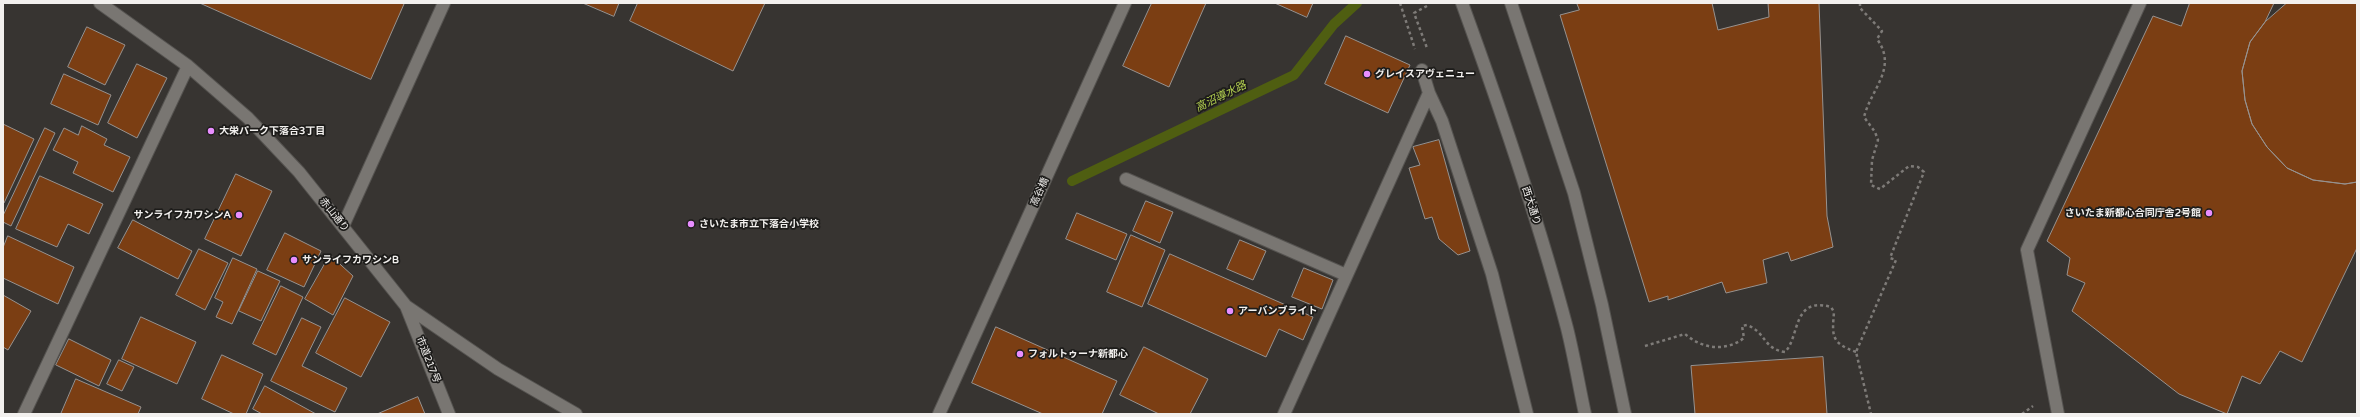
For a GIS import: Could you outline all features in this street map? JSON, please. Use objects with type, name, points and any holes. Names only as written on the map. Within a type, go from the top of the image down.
[{"type":"street","name":"赤山通り","points":[[100,3],[188,66],[248,118],[300,172],[406,306],[498,369],[576,414]]},
{"type":"street","points":[[343,226],[444,3]]},
{"type":"street","name":"高谷橋","points":[[939,414],[1125,3]]},
{"type":"street","name":"西大通り","points":[[1462,3],[1495,94],[1541,238],[1567,329],[1585,414]]},
{"type":"street","points":[[1511,3],[1574,193],[1602,305],[1624,414]]},
{"type":"street","points":[[2058,414],[2027,250],[2140,3]]},
{"type":"street","points":[[24,414],[188,66]]},
{"type":"street","points":[[1422,70],[1429,93],[1442,121],[1492,274],[1527,414]]},
{"type":"street","points":[[1284,414],[1429,93]]},
{"type":"street","points":[[1126,179],[1346,275]]},
{"type":"street","name":"市道217号","points":[[406,306],[449,414]]},
{"type":"path","points":[[1400,3],[1422,70]]},
{"type":"path","points":[[1860,3],[1860,8],[1882,31],[1877,39],[1882,46],[1885,57],[1884,73],[1873,92],[1864,118],[1875,132],[1878,140],[1872,160],[1871,185],[1880,190],[1909,166],[1918,167],[1924,172],[1890,258],[1896,260],[1856,352],[1871,414]]},
{"type":"path","points":[[1645,346],[1685,334],[1691,340],[1708,346],[1729,347],[1744,338],[1742,326],[1747,325],[1761,332],[1768,346],[1775,351],[1785,352],[1790,347],[1794,328],[1800,316],[1815,306],[1824,305],[1832,307],[1834,312],[1832,329],[1834,336],[1842,347],[1856,352]]},
{"type":"building","points":[[200,3],[402,3],[404,4],[371,79]]},
{"type":"building","points":[[583,3],[619,3],[614,16]]},
{"type":"building","points":[[638,3],[765,3],[733,71],[630,21]]},
{"type":"building","points":[[1152,3],[1206,3],[1169,87],[1123,66]]},
{"type":"building","points":[[1275,3],[1313,3],[1307,17]]},
{"type":"building","points":[[1577,3],[1712,3],[1718,30],[1769,17],[1768,3],[1819,3],[1827,216],[1833,247],[1791,261],[1788,252],[1763,260],[1767,283],[1726,293],[1722,282],[1668,300],[1668,296],[1649,302],[1560,15],[1579,10]]},
{"type":"building","name":"さいたま新都心合同庁舎2号館","points":[[2190,3],[2274,3],[2265,22],[2250,42],[2242,71],[2245,100],[2252,124],[2267,147],[2287,168],[2313,180],[2345,184],[2357,182],[2357,248],[2302,362],[2280,351],[2260,384],[2242,376],[2227,414],[2179,394],[2072,311],[2085,283],[2067,275],[2070,258],[2047,241],[2153,16],[2181,26]]},
{"type":"building","points":[[2287,3],[2357,3],[2357,182],[2345,184],[2313,180],[2287,168],[2267,147],[2252,124],[2245,100],[2242,71],[2250,42],[2265,22]]},
{"type":"building","points":[[87,27],[125,45],[105,85],[68,67]]},
{"type":"building","name":"グレイスアヴェニュー","points":[[1346,36],[1410,65],[1388,113],[1325,84]]},
{"type":"building","points":[[137,64],[167,78],[137,138],[108,123]]},
{"type":"building","points":[[64,74],[111,95],[98,125],[51,104]]},
{"type":"building","points":[[3,124],[34,139],[4,203],[3,203]]},
{"type":"building","points":[[82,126],[107,139],[104,145],[130,157],[113,192],[73,173],[78,162],[53,150],[64,128],[78,135]]},
{"type":"building","points":[[45,128],[55,133],[11,226],[3,222],[3,216]]},
{"type":"building","points":[[1439,140],[1470,251],[1458,255],[1439,239],[1432,217],[1425,219],[1409,168],[1420,165],[1413,147]]},
{"type":"building","name":"サンライフカワシンA","points":[[236,174],[272,191],[241,256],[205,239]]},
{"type":"building","points":[[40,176],[103,204],[89,234],[68,224],[57,247],[16,229]]},
{"type":"building","points":[[1146,201],[1173,212],[1160,243],[1133,231]]},
{"type":"building","points":[[1077,213],[1127,234],[1116,260],[1066,239]]},
{"type":"building","points":[[133,220],[192,251],[178,279],[118,248]]},
{"type":"building","name":"サンライフカワシンB","points":[[285,233],[321,251],[304,287],[267,270]]},
{"type":"building","points":[[1131,235],[1165,250],[1142,307],[1107,292]]},
{"type":"building","points":[[8,236],[74,267],[58,304],[3,278],[3,248]]},
{"type":"building","points":[[1240,240],[1266,251],[1253,280],[1227,269]]},
{"type":"building","points":[[199,249],[228,263],[205,310],[176,295]]},
{"type":"building","name":"アーバンブライト","points":[[1170,254],[1313,317],[1303,340],[1279,329],[1266,357],[1148,304]]},
{"type":"building","points":[[330,255],[353,276],[333,315],[305,299]]},
{"type":"building","points":[[233,258],[257,269],[232,324],[216,317],[223,302],[215,298]]},
{"type":"building","points":[[1304,268],[1333,280],[1322,309],[1292,297]]},
{"type":"building","points":[[258,271],[280,281],[261,321],[239,311]]},
{"type":"building","points":[[281,286],[303,297],[276,355],[253,344]]},
{"type":"building","points":[[3,295],[31,311],[8,350],[3,347]]},
{"type":"building","points":[[345,298],[390,322],[361,377],[316,353]]},
{"type":"building","points":[[141,317],[196,342],[177,384],[122,359]]},
{"type":"building","points":[[302,318],[321,327],[302,366],[347,388],[335,412],[271,381]]},
{"type":"building","name":"フォルトゥーナ新都心","points":[[996,327],[1117,381],[1102,414],[1043,414],[972,383]]},
{"type":"building","points":[[69,339],[111,360],[99,386],[56,365]]},
{"type":"building","points":[[1144,347],[1208,379],[1190,414],[1159,414],[1120,395]]},
{"type":"building","points":[[222,355],[263,374],[246,414],[234,414],[202,399]]},
{"type":"building","points":[[1823,357],[1827,414],[1695,414],[1691,366]]},
{"type":"building","points":[[119,360],[134,367],[122,391],[107,384]]},
{"type":"building","points":[[76,379],[141,407],[138,414],[61,414]]},
{"type":"building","points":[[265,386],[316,414],[262,414],[253,409]]},
{"type":"building","points":[[418,397],[425,414],[377,414],[405,402]]},
{"type":"waterway","name":"高沼導水路","points":[[1072,181],[1294,75],[1334,24],[1357,3]]},
{"type":"place","name":"グレイスアヴェニュー","points":[[1367,74]]},
{"type":"place","name":"大栄パーク下落合3丁目","points":[[211,131]]},
{"type":"place","name":"さいたま新都心合同庁舎2号館","points":[[2209,213]]},
{"type":"place","name":"サンライフカワシンA","points":[[239,215]]},
{"type":"place","name":"さいたま市立下落合小学校","points":[[691,224]]},
{"type":"place","name":"サンライフカワシンB","points":[[294,260]]},
{"type":"place","name":"アーバンブライト","points":[[1230,311]]},
{"type":"place","name":"フォルトゥーナ新都心","points":[[1020,354]]}]
